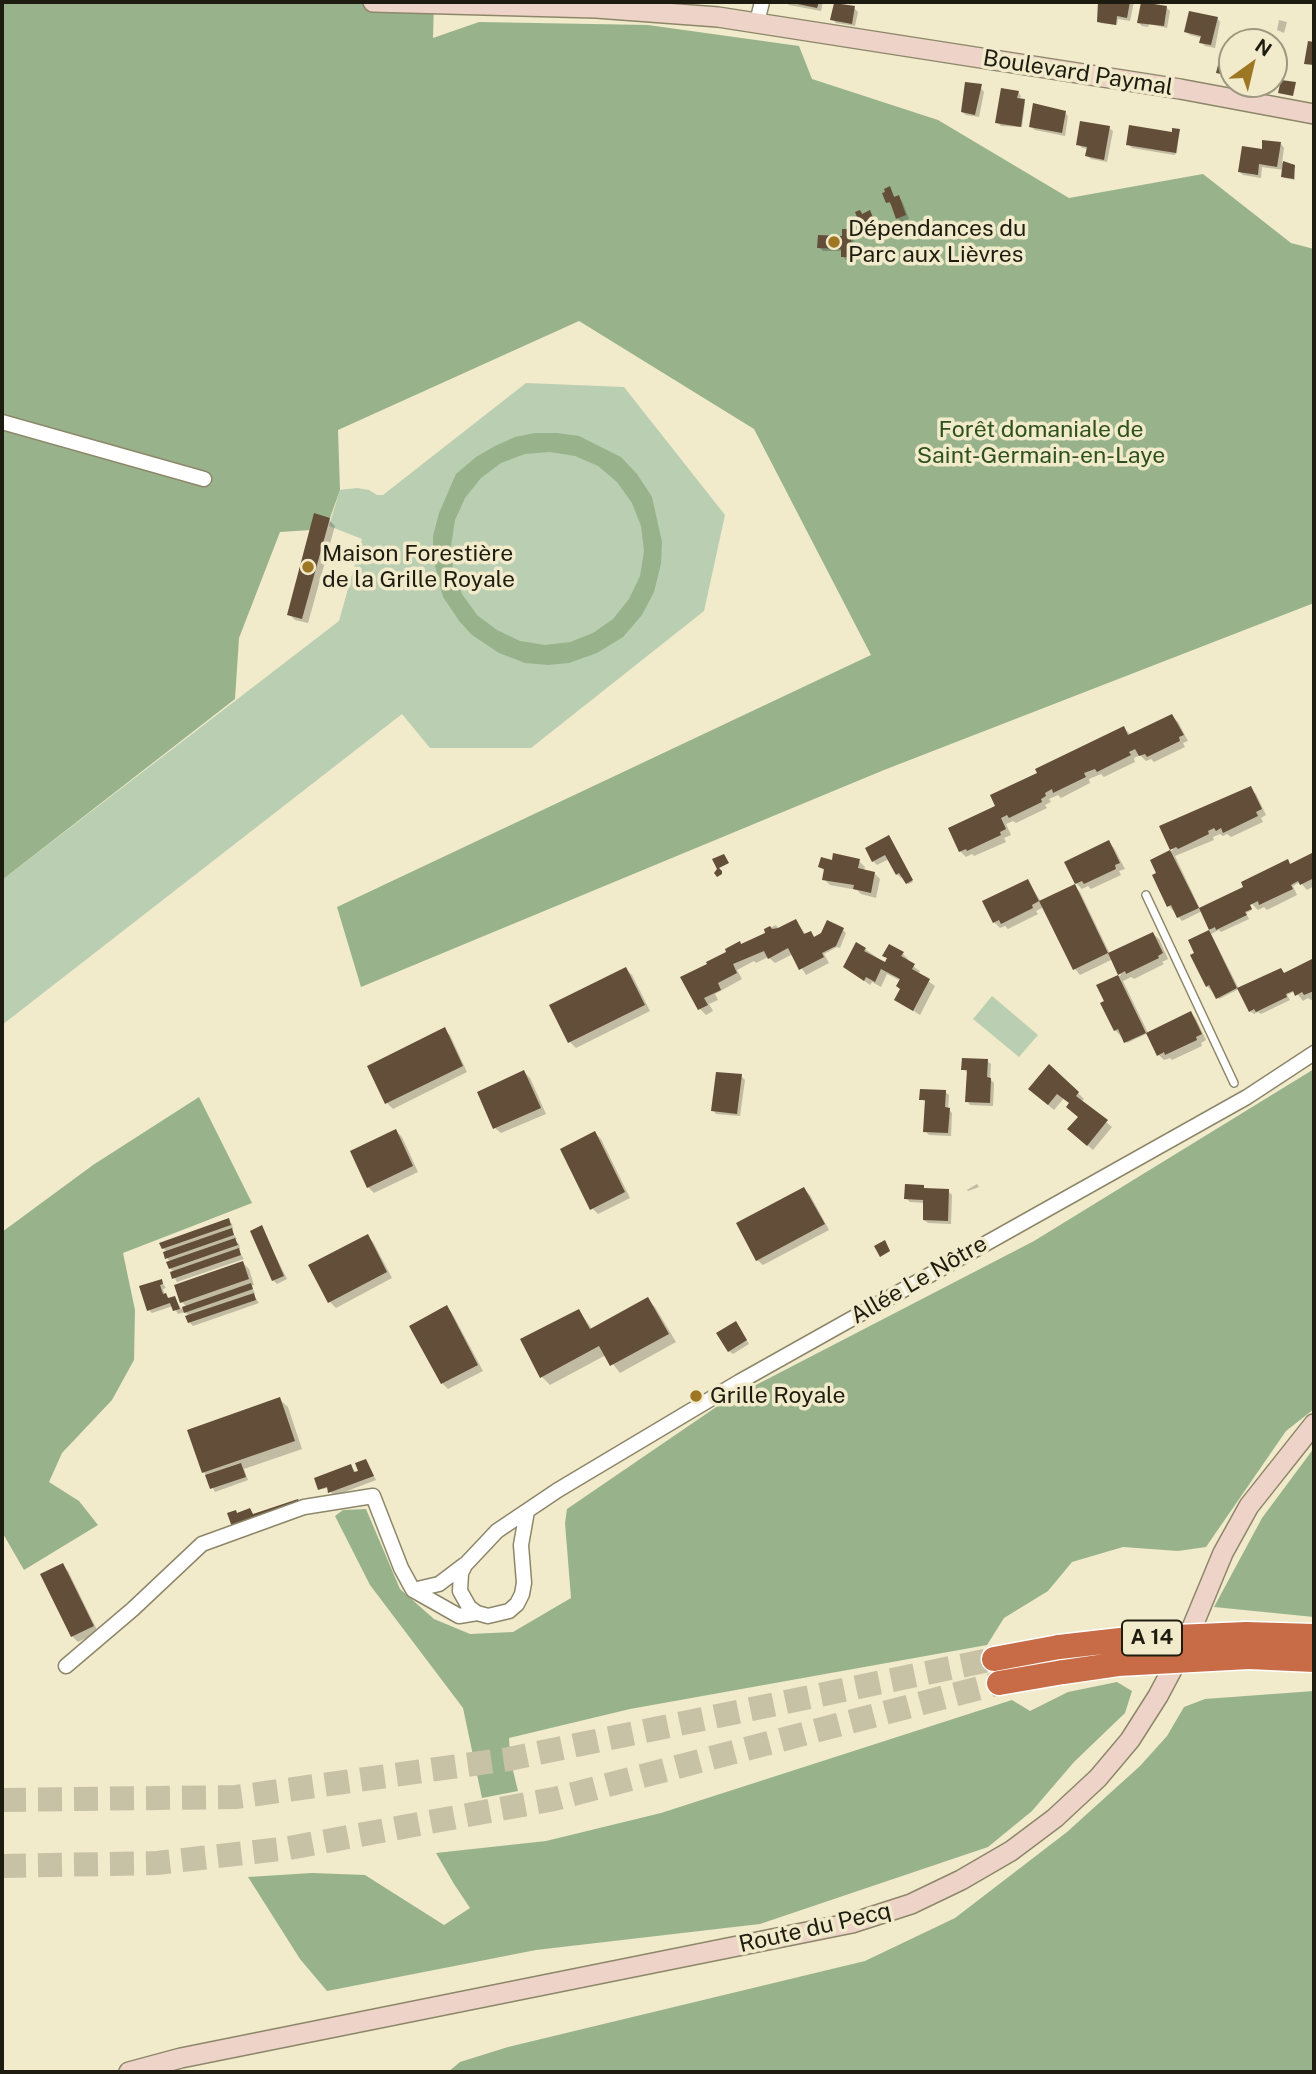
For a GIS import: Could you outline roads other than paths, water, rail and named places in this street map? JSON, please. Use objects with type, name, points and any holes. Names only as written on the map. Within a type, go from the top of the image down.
[{"type":"highway","name":"A 14","points":[[994,1658],[1059,1647],[1187,1635],[1314,1636]]},
{"type":"highway","name":"A 14","points":[[999,1683],[1118,1664],[1184,1659],[1249,1657],[1314,1660]]},
{"type":"main road","name":"Boulevard Paymal","points":[[373,2],[596,8],[691,14],[1180,89],[1314,114]]},
{"type":"main road","name":"Route du Pecq","points":[[129,2072],[181,2058],[852,1923],[911,1904],[961,1880],[1011,1850],[1055,1818],[1098,1778],[1130,1740],[1158,1696],[1184,1647],[1223,1553],[1249,1506],[1314,1424]]},
{"type":"street","points":[[757,22],[762,2]]},
{"type":"street","points":[[2,422],[204,479]]},
{"type":"street","name":"Allée Le Nôtre","points":[[413,1590],[439,1584],[465,1565],[497,1531],[730,1387],[1247,1097],[1314,1053]]},
{"type":"street","points":[[66,1666],[134,1609],[202,1544],[304,1507],[373,1496],[401,1568],[413,1590],[459,1616],[477,1613]]},
{"type":"street","points":[[465,1565],[459,1582],[460,1591],[469,1607],[488,1616],[509,1611],[517,1604],[524,1583],[521,1545],[527,1511]]},
{"type":"lane","points":[[1146,895],[1234,1083]]},
{"type":"tunnel","points":[[2,1800],[236,1797],[509,1759],[994,1659]]},
{"type":"tunnel","points":[[2,1866],[157,1863],[289,1848],[554,1799],[999,1683]]},
{"type":"place","name":"Dépendances du Parc aux Lièvres","points":[[834,242]]},
{"type":"place","name":"Maison Forestière de la Grille Royale","points":[[308,567]]},
{"type":"place","name":"Grille Royale","points":[[696,1396]]},
{"type":"park label","name":"Forêt domaniale de Saint-Germain-en-Laye","points":[[1041,443]]}]
